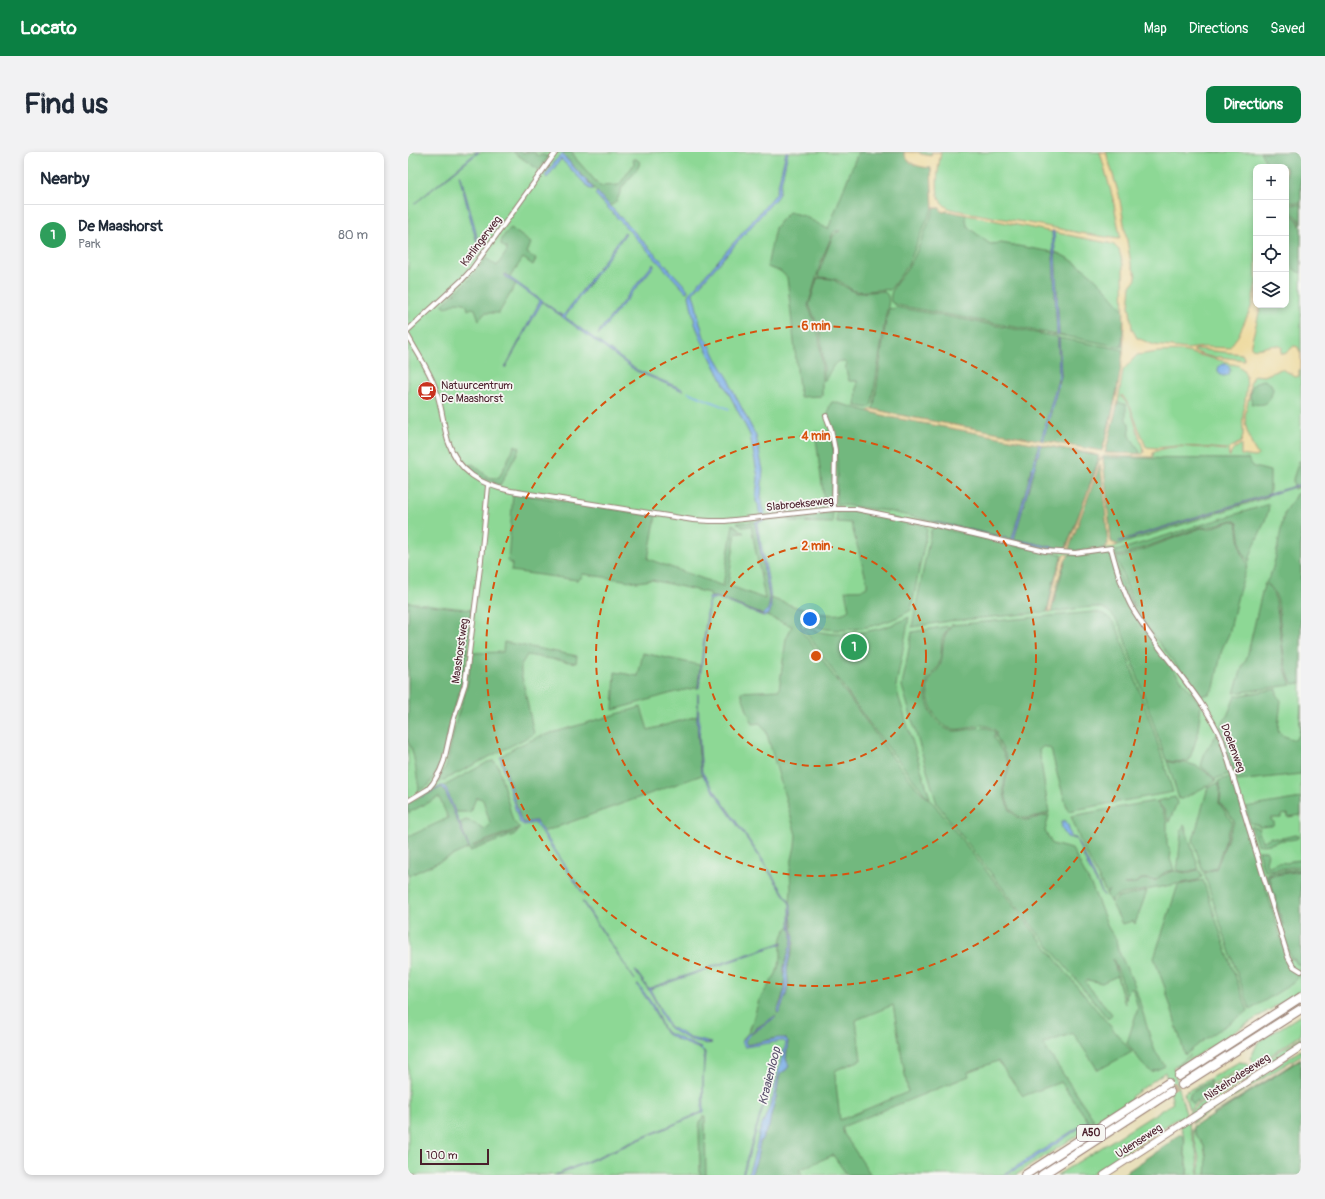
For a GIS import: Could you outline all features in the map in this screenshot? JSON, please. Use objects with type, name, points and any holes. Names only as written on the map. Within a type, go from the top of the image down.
[{"type":"highway","points":[[1179,1076],[1301,997]]},
{"type":"highway","points":[[1182,1085],[1301,1009]]},
{"type":"highway","name":"A50","points":[[1025,1175],[1168,1083]]},
{"type":"highway","name":"A50","points":[[1042,1175],[1170,1092]]},
{"type":"street","name":"Karlingerweg","points":[[408,330],[472,269],[556,152]]},
{"type":"street","points":[[408,336],[436,390],[452,452],[465,470],[488,486]]},
{"type":"street","points":[[826,416],[831,429],[835,450],[834,509]]},
{"type":"street","name":"Slabroekseweg","points":[[488,486],[693,520],[725,521],[834,509],[856,509],[1045,551],[1075,553],[1111,548]]},
{"type":"street","name":"Maashorstweg","points":[[408,801],[428,789],[434,783],[440,771],[446,753],[453,721],[465,684],[481,560],[488,486]]},
{"type":"street","name":"Doelenweg","points":[[1111,548],[1130,605],[1146,630],[1206,709],[1218,730],[1233,774],[1288,957],[1293,966],[1301,971]]},
{"type":"street","name":"Nistelrodeseweg","points":[[1184,1123],[1301,1047]]},
{"type":"street","name":"Udenseweg","points":[[1104,1175],[1184,1123]]},
{"type":"green space","points":[[408,152],[1301,152],[1301,990],[1177,1068],[1176,1066],[1191,1055],[1173,1067],[1196,1150],[1199,1175],[1187,1175],[1188,1167],[1184,1149],[1185,1139],[1178,1118],[1090,1175],[1057,1175],[1173,1103],[1165,1072],[1131,1097],[1132,1100],[1016,1175],[408,1175]]},
{"type":"green space","points":[[513,152],[533,152],[538,156],[544,155],[548,157],[539,170]]},
{"type":"green space","points":[[565,152],[572,152],[577,160],[600,186],[619,185],[634,164],[633,159],[640,162],[635,173],[622,188],[617,201],[610,206],[562,154]]},
{"type":"green space","points":[[858,152],[904,152],[911,162],[919,166],[931,168],[933,208],[908,265],[890,290],[854,291],[838,281],[819,277],[818,275],[831,241],[835,233],[840,231],[835,231],[833,233],[821,262],[808,306],[816,325],[819,338],[822,363],[822,396],[800,397],[787,277],[780,271],[767,267],[775,228],[789,212],[804,216],[828,229]]},
{"type":"green space","points":[[1260,152],[1294,152],[1298,159],[1301,159],[1301,203],[1289,202],[1289,164],[1267,164]]},
{"type":"green space","points":[[1289,204],[1301,205],[1301,224],[1298,218],[1289,210]]},
{"type":"green space","points":[[935,208],[940,208],[943,212],[947,211],[965,214],[969,228],[990,244],[1001,243],[1053,252],[1057,335],[896,305],[891,302],[894,287],[913,260]]},
{"type":"green space","points":[[1289,213],[1297,219],[1301,227],[1301,273],[1296,271],[1289,263],[1289,235],[1291,232],[1289,229]]},
{"type":"green space","points":[[511,228],[531,243],[527,253],[536,259],[533,265],[523,258],[510,277],[505,274],[505,276],[516,284],[499,313],[485,313],[479,320],[475,309],[472,308],[468,310],[464,303],[456,302],[446,308],[442,305],[468,281],[486,258],[497,266],[507,251],[506,248],[501,245],[502,240]]},
{"type":"green space","points":[[1055,252],[1075,262],[1084,269],[1110,293],[1124,311],[1122,347],[1059,335]]},
{"type":"green space","points":[[817,279],[832,279],[856,293],[883,291],[888,295],[888,305],[872,404],[868,408],[856,406],[857,381],[849,381],[845,367],[847,364],[843,361],[839,361],[833,366],[824,381],[824,368],[819,328],[809,305]]},
{"type":"green space","points":[[896,307],[1058,337],[1059,376],[1042,441],[872,409],[874,406],[886,320],[889,308],[893,309]]},
{"type":"green space","points":[[1059,338],[1122,350],[1123,359],[1120,375],[1102,451],[1042,441],[1061,376]]},
{"type":"green space","points":[[1264,380],[1271,384],[1273,389],[1271,398],[1264,404],[1252,404],[1250,395],[1252,386],[1259,381]]},
{"type":"green space","points":[[832,402],[889,417],[1039,444],[1012,539],[887,511],[836,504],[837,460],[830,430],[828,413]]},
{"type":"green space","points":[[1118,402],[1126,405],[1126,420],[1129,424],[1130,436],[1140,454],[1105,453]]},
{"type":"green space","points":[[815,431],[820,433],[830,431],[834,452],[834,472],[830,505],[824,500]]},
{"type":"green space","points":[[515,445],[520,448],[500,485],[484,479],[467,466],[473,464],[488,477],[499,478]]},
{"type":"green space","points":[[1041,445],[1099,456],[1088,491],[1065,550],[1014,539]]},
{"type":"green space","points":[[1103,458],[1248,459],[1254,467],[1270,471],[1270,490],[1268,497],[1118,545],[1111,542]]},
{"type":"green space","points":[[1299,461],[1301,461],[1301,487],[1294,489],[1293,479]]},
{"type":"green space","points":[[1100,464],[1104,490],[1108,544],[1105,548],[1071,551],[1069,548]]},
{"type":"green space","points":[[513,493],[656,516],[648,559],[723,586],[733,524],[744,533],[736,532],[728,585],[765,599],[751,526],[742,527],[737,523],[755,522],[769,595],[768,608],[764,615],[716,597],[711,597],[709,593],[652,580],[637,582],[583,574],[581,578],[577,580],[511,571],[512,564],[508,562]]},
{"type":"green space","points":[[1301,493],[1301,683],[1293,684],[1284,657],[1278,601],[1274,591],[1266,582],[1275,559],[1285,511],[1296,494]]},
{"type":"green space","points":[[1269,504],[1266,517],[1253,548],[1249,562],[1242,551],[1238,523],[1233,520],[1208,527],[1201,527],[1123,555],[1116,556],[1116,551]]},
{"type":"green space","points":[[836,510],[863,511],[926,526],[927,530],[911,610],[882,623],[848,630],[823,628],[803,621],[801,624],[803,633],[892,757],[917,788],[934,804],[1075,984],[1132,1052],[1098,1070],[1073,1033],[1043,1044],[1094,1120],[1088,1121],[1061,1082],[1023,1096],[998,1061],[968,1072],[969,1076],[842,1127],[844,1134],[871,1175],[847,1175],[833,1155],[799,1170],[803,1175],[751,1175],[757,1158],[760,1142],[769,1127],[779,1077],[781,1073],[789,1066],[786,1059],[788,1041],[773,1039],[748,1045],[744,1043],[747,1037],[776,1016],[756,1028],[742,1040],[748,1033],[751,1026],[759,1000],[776,974],[781,958],[781,944],[783,943],[781,943],[782,938],[785,931],[790,926],[792,940],[784,968],[785,988],[777,1013],[779,1012],[786,995],[788,984],[787,968],[794,944],[790,902],[790,869],[796,835],[766,731],[760,723],[753,724],[741,692],[779,690],[786,639],[792,626],[766,616],[770,612],[771,598],[810,611],[832,614],[842,613],[849,610],[845,591],[867,587],[867,582],[851,523],[837,522]],"holes":[[[893,1005],[908,1092],[840,1120],[835,1075],[836,1070],[861,1060],[856,1020]]]},
{"type":"green space","points":[[832,511],[833,523],[795,522],[789,520],[788,517],[788,515]]},
{"type":"green space","points":[[1231,521],[1237,523],[1242,554],[1248,564],[1238,595],[1229,634],[1222,649],[1214,688],[1209,694],[1200,696],[1149,630],[1133,603],[1116,557],[1123,557],[1201,528],[1208,529]]},
{"type":"green space","points":[[935,527],[1062,554],[1052,586],[1047,612],[949,621],[912,627],[931,530]]},
{"type":"green space","points":[[1106,551],[1111,554],[1139,622],[1157,649],[1201,705],[1197,737],[1189,761],[1173,762],[1166,760],[1120,626],[1108,611],[1098,607],[1051,612],[1066,558],[1069,555]]},
{"type":"green space","points":[[1265,583],[1272,590],[1276,601],[1285,669],[1291,685],[1234,693],[1247,657]]},
{"type":"green space","points":[[408,602],[472,610],[463,681],[450,722],[444,753],[439,767],[429,785],[418,791],[419,788],[414,758],[408,742]]},
{"type":"green space","points":[[1094,612],[1107,616],[1117,627],[1155,735],[1173,792],[1068,811],[1051,749],[1044,746],[1039,750],[1049,813],[1024,818],[1014,813],[1006,799],[1005,782],[1010,764],[996,736],[996,731],[990,727],[980,725],[964,729],[952,729],[946,727],[936,717],[929,702],[929,681],[941,663],[943,642],[951,625]]},
{"type":"green space","points":[[909,617],[896,686],[930,798],[927,797],[869,723],[804,630],[805,627],[826,633],[857,633],[891,625]]},
{"type":"green space","points":[[949,626],[942,639],[939,664],[927,682],[926,696],[931,712],[940,725],[946,729],[959,731],[985,728],[995,732],[994,737],[1009,764],[1004,785],[1008,807],[1015,816],[1025,820],[1049,815],[1045,831],[1052,844],[1072,849],[1093,889],[1109,929],[1116,939],[1118,950],[1135,986],[1155,1051],[1165,1066],[1152,1072],[1145,1067],[1127,1043],[1138,1008],[1132,987],[1127,992],[1126,1000],[1121,978],[1113,959],[1125,1004],[1117,976],[1102,983],[1087,980],[1085,982],[1112,1014],[1108,1019],[1028,921],[937,804],[902,686],[912,632]]},
{"type":"green space","points":[[504,642],[577,656],[576,663],[527,655],[521,665],[521,672],[534,734],[438,783],[437,782],[447,764],[455,724],[467,686],[472,653],[503,652]]},
{"type":"green space","points":[[643,653],[700,665],[698,688],[613,710],[615,672],[638,676]]},
{"type":"green space","points":[[1277,689],[1277,696],[1281,700],[1278,728],[1279,732],[1284,736],[1295,740],[1299,735],[1301,705],[1301,774],[1237,781],[1219,730],[1228,714],[1235,696]]},
{"type":"green space","points":[[641,707],[648,730],[697,716],[702,775],[543,832],[536,821],[524,823],[521,821],[501,756],[538,737]]},
{"type":"green space","points":[[1217,734],[1231,773],[1215,779],[1201,766],[1205,752]]},
{"type":"green space","points":[[494,761],[498,765],[513,821],[520,828],[474,845],[473,847],[519,830],[516,834],[470,851],[460,823],[466,820],[475,823],[483,829],[488,828],[490,823],[483,800],[476,798],[471,811],[455,812],[444,786],[488,762]]},
{"type":"green space","points":[[1167,761],[1195,765],[1216,781],[1186,797],[1179,799]]},
{"type":"green space","points":[[1232,776],[1288,962],[1291,967],[1301,972],[1301,975],[1293,983],[1250,1010],[1204,873],[1216,869],[1234,822],[1220,803],[1221,789],[1218,781]]},
{"type":"green space","points":[[1218,783],[1220,789],[1219,803],[1232,822],[1216,868],[1203,872],[1193,840],[1208,787]]},
{"type":"green space","points":[[442,787],[469,848],[408,876],[408,837],[448,818],[439,797],[408,813],[408,803]]},
{"type":"green space","points":[[1175,797],[1177,803],[1169,822],[1164,810],[1157,801]]},
{"type":"green space","points":[[1301,798],[1301,815],[1288,817],[1288,814],[1281,815],[1281,818],[1271,818],[1270,819],[1274,822],[1272,826],[1259,827],[1258,825],[1250,823],[1246,807]]},
{"type":"green space","points":[[1155,801],[1162,809],[1167,822],[1167,844],[1171,853],[1170,859],[1174,870],[1165,872],[1156,880],[1162,875],[1175,871],[1187,873],[1197,870],[1200,871],[1202,877],[1198,880],[1119,895],[1112,899],[1111,903],[1106,894],[1109,890],[1106,893],[1082,845],[1071,816]]},
{"type":"green space","points":[[1184,824],[1199,869],[1185,871],[1176,869],[1178,865],[1181,833]]},
{"type":"green space","points":[[1251,826],[1260,829],[1258,833],[1262,842],[1271,837],[1280,838],[1296,835],[1298,838],[1281,840],[1262,845],[1257,844]]},
{"type":"green space","points":[[1258,851],[1266,851],[1268,854],[1266,862],[1268,866],[1283,862],[1288,863],[1291,861],[1301,860],[1301,866],[1264,871]]},
{"type":"green space","points":[[1301,868],[1301,870],[1268,875],[1283,925],[1269,876],[1301,871],[1301,966],[1296,963],[1294,959],[1291,959],[1265,876],[1270,872]]},
{"type":"green space","points":[[1203,880],[1248,1011],[1204,1040],[1185,1055],[1165,988],[1154,958],[1178,885]]},
{"type":"green space","points":[[1147,891],[1135,924],[1133,921],[1122,924],[1112,904],[1117,898]]},
{"type":"green space","points":[[1301,1015],[1301,1035],[1268,1057],[1258,1066],[1255,1065],[1250,1058],[1258,1042]]},
{"type":"green space","points":[[1301,1037],[1301,1044],[1264,1068],[1260,1067],[1271,1057]]},
{"type":"green space","points":[[1301,1050],[1301,1055],[1192,1123],[1192,1121]]},
{"type":"green space","points":[[1301,1058],[1244,1096],[1212,1115]]},
{"type":"green space","points":[[1301,1059],[1301,1175],[1206,1175],[1205,1149],[1194,1131],[1193,1126],[1218,1113]]},
{"type":"green space","points":[[1239,1062],[1247,1063],[1253,1069],[1204,1098],[1189,1110],[1184,1093]],"holes":[[[1241,1069],[1236,1074],[1210,1088],[1193,1103],[1189,1098],[1191,1093],[1210,1081],[1211,1085]]]},
{"type":"green space","points":[[1254,1071],[1255,1074],[1191,1116],[1189,1112],[1212,1094]]},
{"type":"green space","points":[[1211,1081],[1208,1091],[1193,1104],[1189,1098],[1191,1093]]},
{"type":"green space","points":[[703,1116],[705,1116],[706,1175],[700,1175],[699,1129]]},
{"type":"green space","points":[[1193,1129],[1204,1146],[1207,1165],[1206,1175],[1200,1175],[1199,1158]]},
{"type":"green space","points":[[1182,1134],[1184,1140],[1187,1175],[1122,1175],[1167,1145]]},
{"type":"sand","points":[[904,152],[918,152],[931,156],[932,152],[941,152],[937,190],[938,196],[942,203],[950,209],[1119,239],[1120,236],[1113,199],[1100,152],[1106,152],[1119,195],[1131,264],[1136,275],[1136,279],[1131,286],[1129,306],[1132,329],[1137,338],[1154,345],[1187,349],[1205,347],[1229,348],[1238,336],[1251,308],[1253,298],[1253,308],[1260,308],[1251,348],[1255,349],[1274,345],[1282,347],[1281,353],[1285,354],[1294,346],[1298,347],[1301,355],[1301,369],[1299,370],[1299,376],[1295,377],[1281,369],[1264,376],[1254,375],[1251,380],[1249,399],[1245,412],[1245,422],[1249,437],[1258,455],[1255,457],[1241,455],[1241,444],[1233,450],[1229,456],[1228,449],[1241,442],[1243,436],[1243,417],[1247,385],[1243,370],[1228,362],[1183,351],[1137,355],[1123,370],[1118,402],[1105,453],[1143,454],[1144,452],[1130,407],[1146,447],[1188,447],[1160,450],[1153,453],[1153,457],[1104,456],[1098,461],[1099,456],[1093,454],[889,417],[868,411],[872,409],[909,417],[1102,451],[1117,392],[1123,354],[1124,334],[1123,264],[1119,250],[1114,245],[1108,243],[947,211],[942,212],[940,208],[933,208],[931,168],[922,167],[911,163]],"holes":[[[1197,349],[1242,354],[1244,360],[1213,357],[1193,351]]]},
{"type":"sand","points":[[1103,458],[1111,542],[1118,545],[1111,548],[1105,548],[1108,544],[1104,490],[1100,465],[1069,548],[1070,551],[1066,550],[1099,462]]},
{"type":"sand","points":[[1065,554],[1069,555],[1060,574],[1051,612],[1048,612],[1056,576]]},
{"type":"water","points":[[477,152],[479,152],[414,204]]},
{"type":"water","points":[[786,152],[788,152],[777,197],[693,293],[704,337],[730,381],[731,387],[756,436],[763,470],[761,498],[765,515],[762,515],[759,512],[758,504],[756,502],[758,478],[750,435],[702,341],[695,324],[689,296],[776,194]]},
{"type":"water","points":[[562,154],[593,189],[590,189],[561,159],[547,178],[545,176],[555,161]]},
{"type":"water","points":[[460,174],[475,228],[480,255],[459,175]]},
{"type":"water","points":[[597,192],[685,286],[688,290],[687,292],[595,194]]},
{"type":"water","points":[[1052,231],[1054,231],[1059,335],[1057,335]]},
{"type":"water","points":[[625,232],[626,233],[565,317],[637,370],[684,390],[683,391],[636,371],[542,302],[505,368],[540,301],[505,276],[505,274],[563,316]]},
{"type":"water","points":[[653,264],[654,266],[598,335],[600,330]]},
{"type":"water","points":[[1058,338],[1061,376],[1043,441],[1041,440],[1059,376]]},
{"type":"water","points":[[1224,364],[1228,366],[1230,370],[1228,374],[1224,376],[1220,374],[1218,370],[1220,366]]},
{"type":"water","points":[[1039,444],[1041,445],[1014,539],[1062,550],[933,522],[1012,539]]},
{"type":"water","points":[[1301,485],[1119,542],[1119,541]]},
{"type":"water","points":[[762,518],[766,518],[765,520],[757,523],[769,583],[771,605],[770,612],[769,614],[763,616],[717,598],[710,600],[698,688],[709,598],[716,597],[763,615],[768,608],[769,595],[755,522],[761,520]]},
{"type":"water","points":[[698,693],[702,772],[791,904],[791,926],[794,938],[787,968],[788,984],[786,995],[779,1013],[777,1012],[785,988],[784,968],[792,940],[790,927],[790,904],[701,773],[697,720]]},
{"type":"water","points":[[501,756],[521,821],[524,823],[536,821],[585,895],[535,823],[524,825],[519,822],[500,757]]},
{"type":"water","points":[[441,786],[446,788],[469,848],[444,789],[442,787],[421,797]]},
{"type":"water","points":[[1065,820],[1071,837],[1076,838],[1104,896],[1088,867],[1076,839],[1067,837],[1062,829],[1061,822]]},
{"type":"water","points":[[582,902],[590,912],[635,980]]},
{"type":"water","points":[[783,942],[781,944],[650,989],[669,1026],[690,1038],[712,1043],[708,1044],[682,1036],[668,1026],[650,992],[635,971],[648,988],[650,988]]},
{"type":"water","points":[[638,984],[653,1005],[666,1032],[701,1048],[705,1052],[703,1074],[704,1053],[700,1049],[665,1033],[651,1005],[637,985]]},
{"type":"water","points":[[775,1016],[776,1017],[750,1035],[745,1041],[747,1045],[778,1038],[785,1038],[788,1041],[786,1059],[789,1066],[781,1073],[779,1077],[769,1127],[760,1142],[757,1158],[751,1175],[748,1175],[759,1133],[773,1097],[786,1043],[782,1041],[745,1047],[742,1042],[746,1036]]},
{"type":"water","points":[[780,1050],[743,1175],[742,1175],[779,1052]]},
{"type":"water","points":[[703,1080],[704,1112],[555,1175],[702,1112]]},
{"type":"water","points":[[1088,1121],[1089,1122],[1030,1161],[1003,1175]]},
{"type":"waterway","points":[[688,392],[729,409]]},
{"type":"tunnel","points":[[1170,1092],[1182,1085]]},
{"type":"place","name":"Natuurcentrum De Maashorst","points":[[427,391]]},
{"type":"place","name":"De Maashorst","points":[[854,647]]},
{"type":"water label","name":"Kraaienloop","points":[[770,1076]]}]
